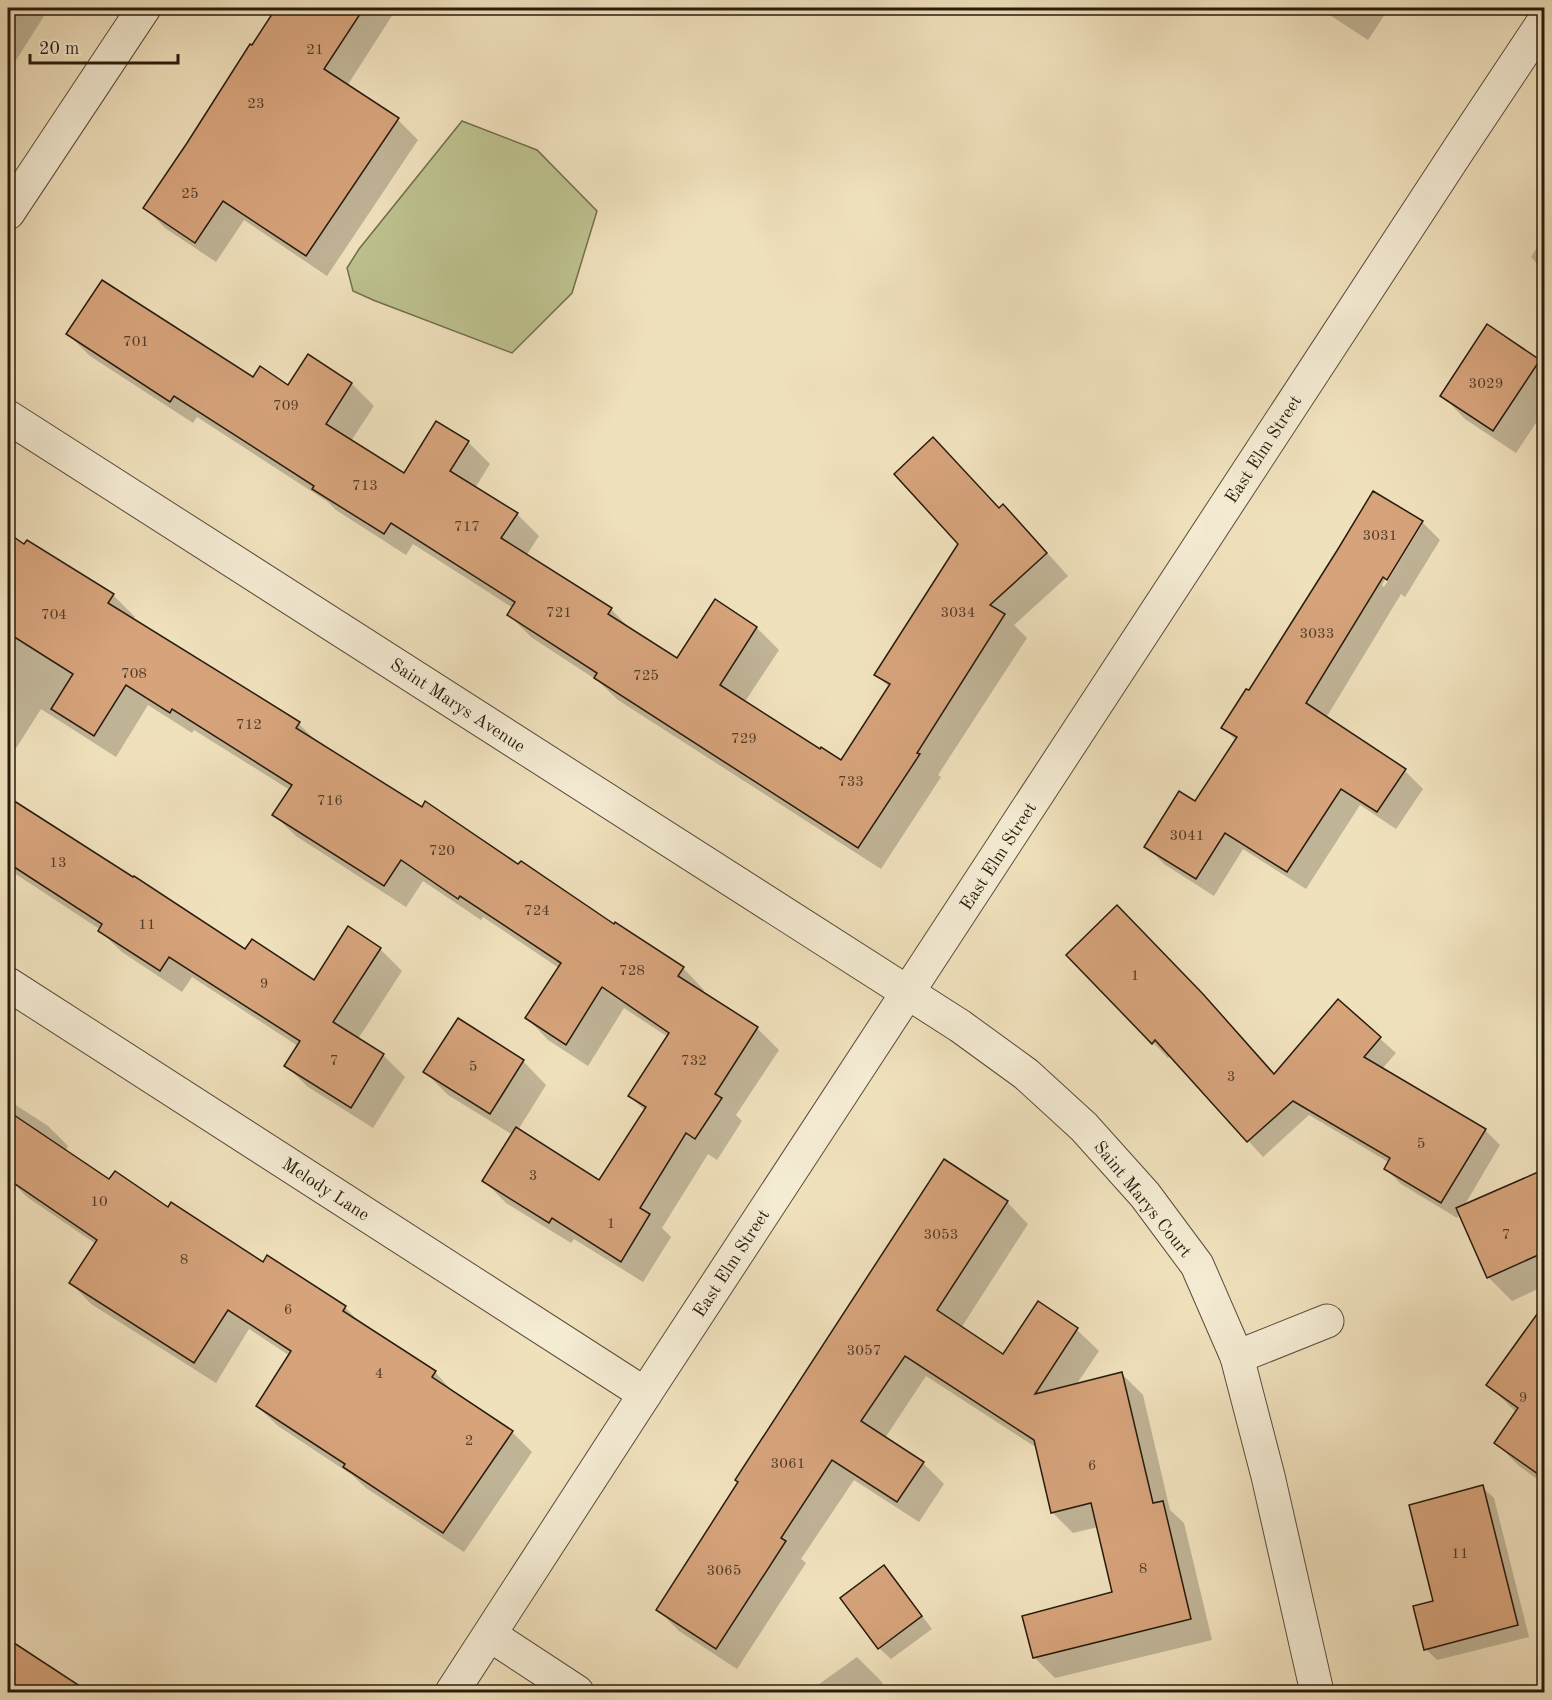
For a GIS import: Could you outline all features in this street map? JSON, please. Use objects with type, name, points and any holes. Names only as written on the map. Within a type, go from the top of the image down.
[{"type":"street","points":[[8,213],[144,8]]},
{"type":"street","name":"East Elm Street","points":[[452,1692],[1452,159],[1545,21]]},
{"type":"street","name":"Saint Marys Avenue","points":[[8,417],[908,994]]},
{"type":"street","name":"Melody Lane","points":[[8,984],[645,1394]]},
{"type":"street","name":"Saint Marys Court","points":[[908,994],[960,1026],[1026,1074],[1084,1127],[1144,1195],[1197,1265],[1237,1357],[1268,1476],[1317,1692]]},
{"type":"street","points":[[1237,1357],[1327,1321]]},
{"type":"street","points":[[490,1635],[578,1692]]},
{"type":"green space","points":[[462,121],[537,150],[597,211],[572,293],[512,353],[353,291],[347,268],[359,249]]},
{"type":"building","points":[[276,8],[364,8],[324,69],[399,118],[306,256],[223,201],[195,243],[143,208]]},
{"type":"building","points":[[102,280],[253,377],[260,366],[288,385],[308,354],[352,383],[326,424],[404,473],[436,421],[469,441],[450,471],[518,513],[501,538],[612,608],[608,614],[677,658],[715,599],[757,627],[720,685],[841,760],[890,684],[874,675],[958,544],[894,474],[933,437],[999,508],[1003,504],[1047,553],[990,605],[1005,614],[917,753],[920,754],[858,848],[594,678],[597,673],[507,615],[515,602],[391,523],[384,534],[312,489],[314,486],[174,396],[170,402],[66,334]]},
{"type":"building","points":[[1487,324],[1540,360],[1493,431],[1440,396]]},
{"type":"building","points":[[1373,491],[1423,521],[1387,580],[1383,577],[1306,703],[1406,769],[1377,812],[1341,789],[1287,872],[1225,833],[1196,879],[1144,847],[1179,791],[1195,801],[1237,737],[1221,728],[1246,689],[1249,690]]},
{"type":"building","points":[[8,533],[24,544],[27,540],[114,594],[108,603],[300,722],[296,728],[422,807],[425,801],[518,864],[521,861],[614,924],[615,922],[684,967],[678,976],[758,1027],[715,1094],[722,1098],[695,1139],[686,1133],[640,1208],[650,1214],[621,1262],[552,1218],[549,1223],[482,1181],[516,1127],[599,1180],[646,1107],[628,1096],[669,1033],[602,987],[566,1045],[525,1018],[561,963],[460,896],[458,899],[401,860],[384,886],[272,815],[292,785],[172,709],[170,713],[126,685],[94,736],[51,709],[73,674],[8,633]]},
{"type":"building","points":[[8,797],[245,949],[252,939],[314,980],[348,926],[381,948],[333,1022],[384,1054],[351,1108],[284,1066],[300,1041],[169,957],[160,971],[98,931],[102,924],[8,863]]},
{"type":"building","points":[[1117,905],[1203,994],[1274,1074],[1338,999],[1381,1037],[1364,1057],[1486,1129],[1441,1203],[1384,1169],[1390,1158],[1293,1101],[1247,1142],[1155,1040],[1152,1044],[1066,955]]},
{"type":"building","points":[[458,1018],[524,1060],[490,1114],[423,1072]]},
{"type":"building","points":[[8,1111],[109,1179],[115,1171],[168,1207],[171,1202],[263,1262],[267,1255],[346,1306],[343,1311],[436,1371],[432,1377],[513,1431],[443,1533],[343,1467],[345,1464],[256,1406],[291,1351],[228,1310],[194,1363],[69,1283],[97,1240],[8,1179]]},
{"type":"building","points":[[944,1159],[1008,1201],[937,1310],[1003,1354],[1038,1301],[1078,1328],[1035,1394],[1122,1372],[1153,1503],[1163,1501],[1191,1619],[1033,1658],[1022,1616],[1112,1592],[1091,1503],[1051,1513],[1034,1440],[905,1356],[861,1421],[924,1462],[897,1502],[832,1460],[781,1538],[786,1541],[716,1649],[656,1610],[738,1482],[735,1480]]},
{"type":"building","points":[[1545,1169],[1545,1252],[1487,1278],[1456,1208]]},
{"type":"building","points":[[1545,1303],[1545,1479],[1494,1443],[1518,1408],[1486,1385]]},
{"type":"building","points":[[1483,1485],[1518,1625],[1424,1650],[1413,1606],[1433,1601],[1409,1505]]},
{"type":"building","points":[[884,1565],[922,1616],[878,1649],[840,1598]]},
{"type":"building","points":[[8,1639],[89,1692],[8,1692]]}]
